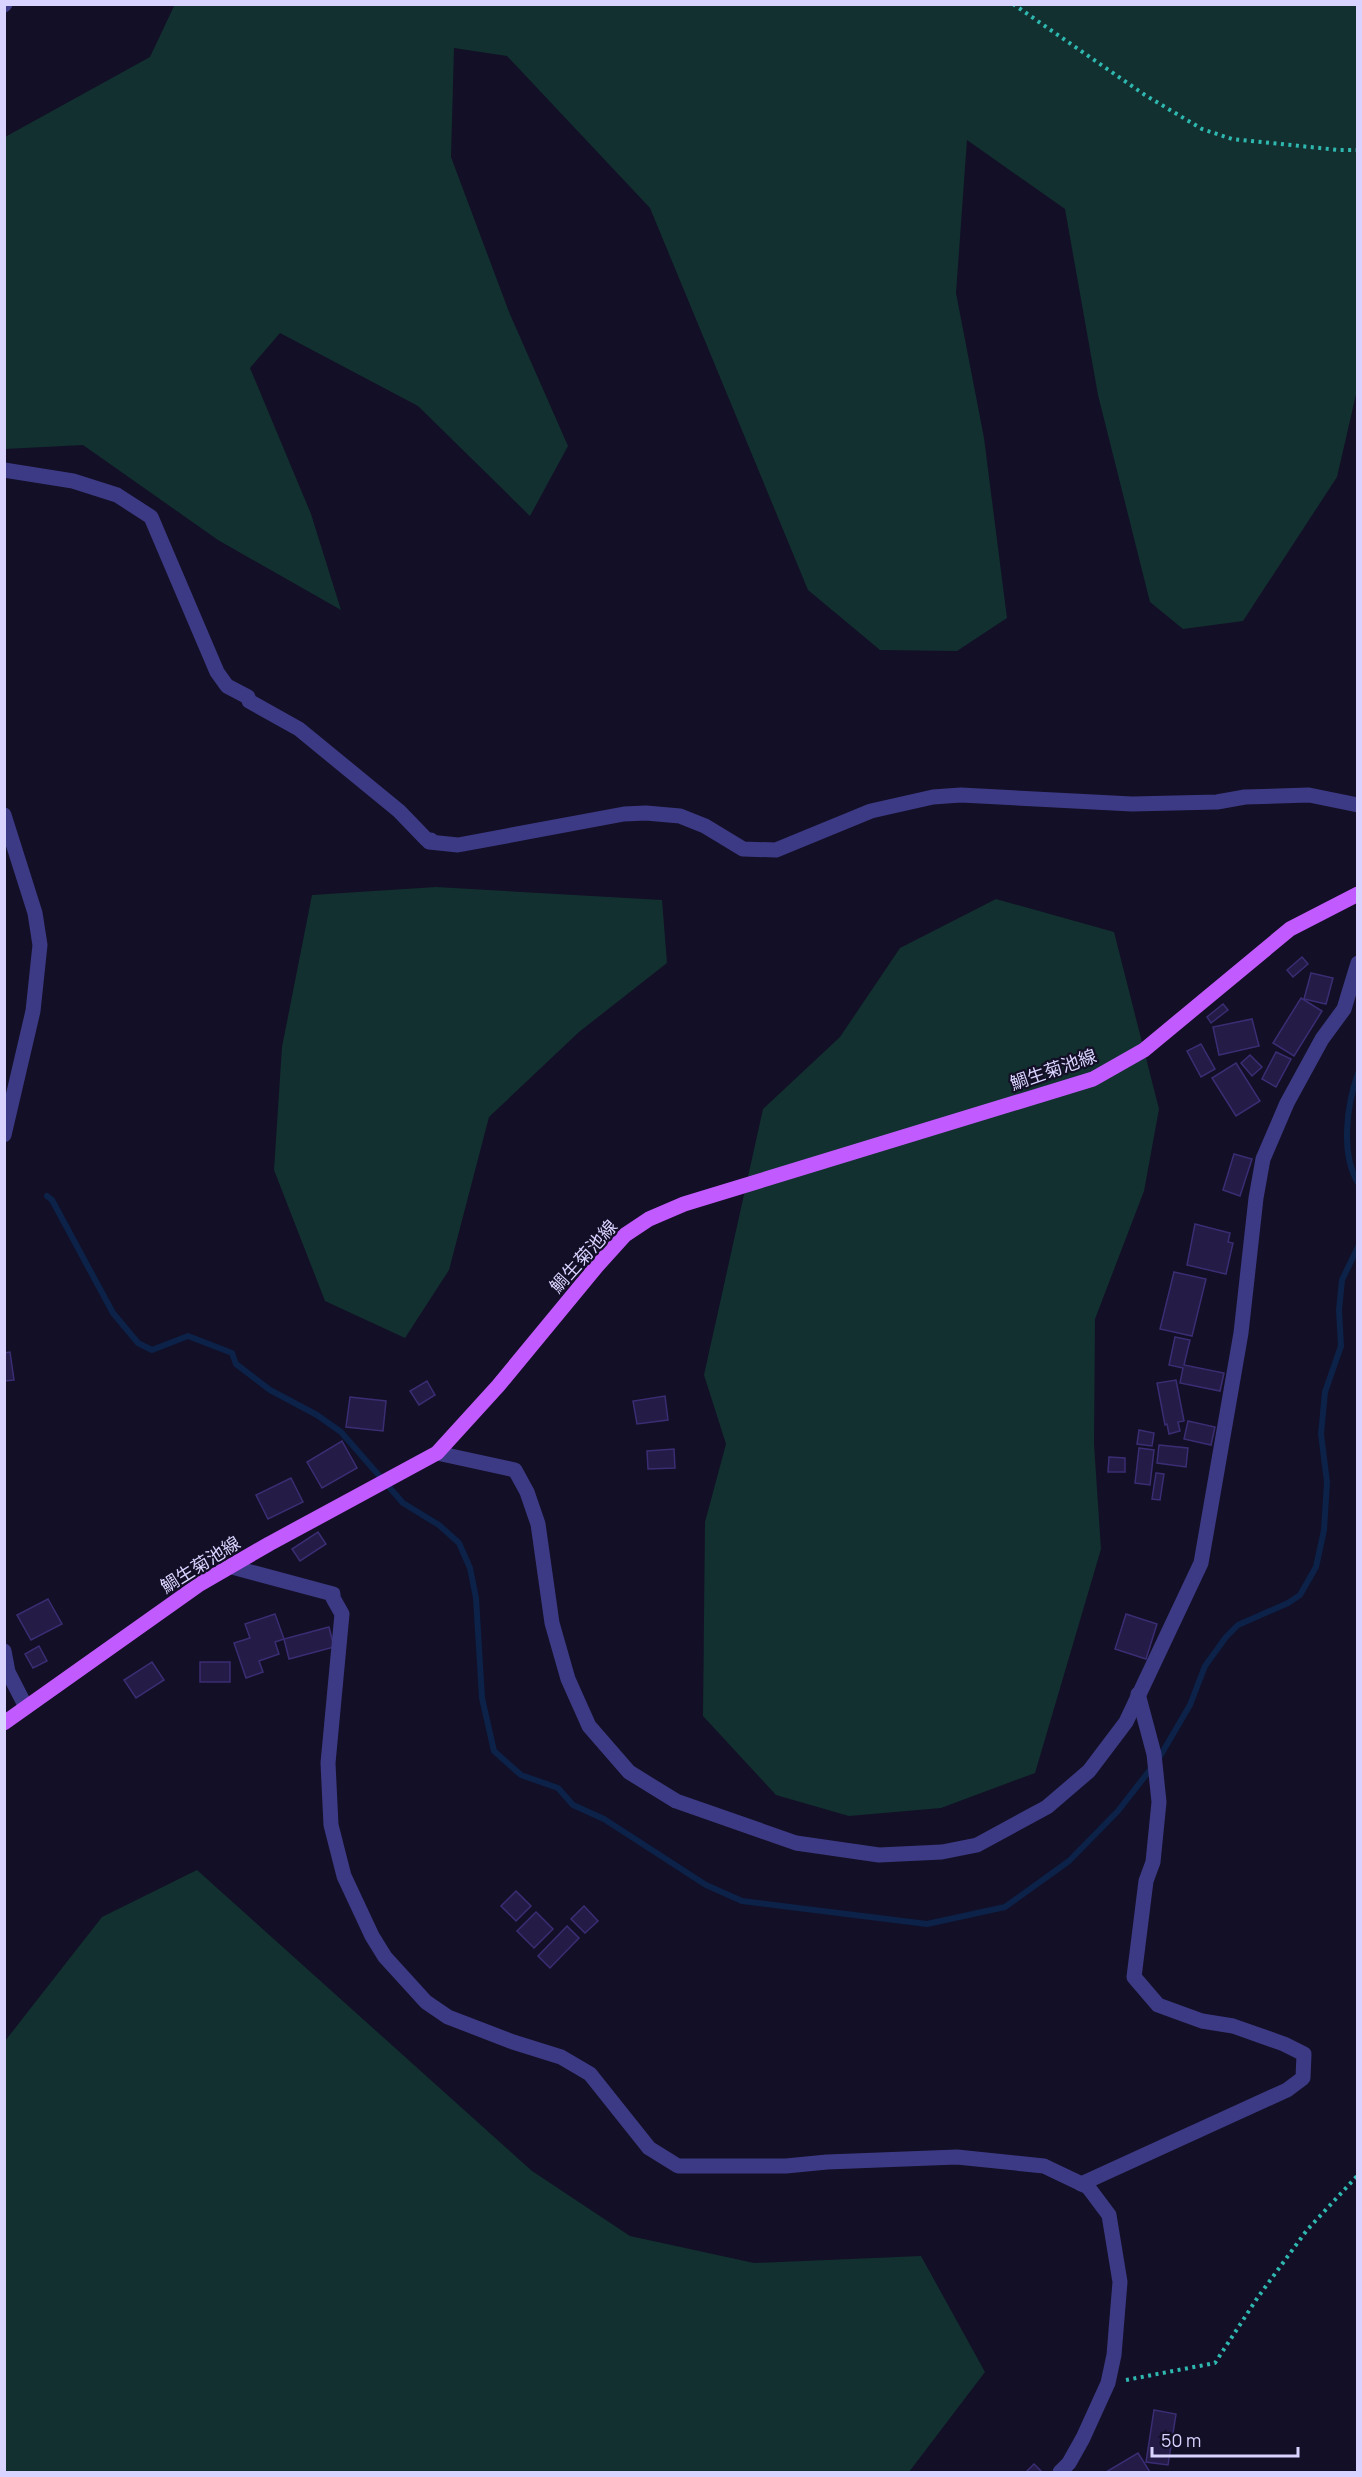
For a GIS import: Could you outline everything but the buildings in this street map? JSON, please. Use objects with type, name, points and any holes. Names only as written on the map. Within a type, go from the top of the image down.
[{"type":"main road","name":"鯛生菊池線","points":[[4,1723],[200,1584],[437,1453],[498,1386],[625,1235],[649,1220],[684,1204],[1093,1079],[1144,1050],[1290,929],[1358,894]]},
{"type":"street","points":[[4,470],[73,481],[117,495],[151,517],[217,672],[227,686],[299,729],[399,811],[427,840],[430,840],[429,842],[458,845],[614,816],[646,813],[680,816],[705,826],[743,849],[776,850],[871,811],[933,797],[961,795],[1132,804],[1217,802],[1245,797],[1309,795],[1358,805]]},
{"type":"street","points":[[4,815],[34,914],[40,945],[33,1011],[4,1135]]},
{"type":"street","points":[[437,1453],[514,1470],[527,1492],[538,1524],[552,1623],[568,1679],[589,1726],[629,1772],[676,1801],[796,1843],[879,1855],[942,1852],[977,1845],[1047,1807],[1089,1771],[1126,1722],[1201,1563],[1241,1334],[1256,1198],[1263,1159],[1297,1085],[1322,1039],[1344,1009],[1358,963]]},
{"type":"street","points":[[231,1567],[333,1594],[342,1614],[328,1763],[331,1825],[344,1876],[372,1936],[385,1957],[426,2002],[448,2017],[513,2042],[561,2056],[590,2074],[649,2148],[678,2166],[786,2166],[827,2162],[957,2157],[1044,2166],[1088,2187],[1109,2215],[1120,2282],[1114,2355],[1108,2383],[1083,2438],[1060,2472]]},
{"type":"street","points":[[4,1651],[8,1672],[26,1707]]},
{"type":"street","points":[[1081,2184],[1287,2091],[1303,2078],[1304,2054],[1284,2044],[1233,2026],[1202,2021],[1158,2005],[1134,1977],[1146,1881],[1153,1862],[1159,1802],[1154,1754],[1138,1694]]},
{"type":"path","points":[[1013,4],[1145,95],[1202,129],[1232,139],[1358,150]]},
{"type":"path","points":[[1108,2383],[1215,2363],[1258,2297],[1307,2230],[1358,2175]]},
{"type":"green space","points":[[175,4],[1357,5],[1357,390],[1337,477],[1243,621],[1183,629],[1150,602],[1098,395],[1065,209],[967,140],[956,293],[984,438],[1007,618],[957,651],[880,650],[808,590],[650,208],[507,56],[454,48],[451,157],[509,312],[568,446],[530,516],[418,406],[280,333],[250,368],[311,514],[341,610],[218,540],[83,445],[5,449],[5,137],[150,57]]},
{"type":"green space","points":[[436,887],[662,900],[667,963],[579,1032],[489,1117],[449,1270],[405,1338],[325,1301],[274,1170],[282,1047],[312,895]]},
{"type":"green space","points":[[996,899],[1114,932],[1159,1109],[1144,1191],[1095,1319],[1094,1444],[1101,1549],[1035,1773],[941,1808],[849,1816],[776,1795],[703,1716],[705,1522],[726,1444],[704,1375],[763,1109],[840,1037],[900,948]]},
{"type":"green space","points":[[197,1870],[532,2171],[630,2236],[754,2263],[921,2256],[985,2372],[909,2472],[5,2472],[5,2041],[102,1917]]},
{"type":"waterway","points":[[1358,1073],[1348,1114],[1347,1129],[1349,1158],[1358,1183]]},
{"type":"waterway","points":[[47,1196],[52,1200],[113,1313],[138,1343],[152,1350],[188,1336],[232,1353],[236,1364],[270,1390],[317,1415],[341,1432],[403,1503],[439,1525],[459,1543],[470,1568],[476,1598],[482,1698],[494,1751],[521,1775],[558,1788],[573,1805],[604,1819],[706,1885],[742,1901],[927,1924],[1005,1907],[1069,1861],[1118,1811],[1153,1766]]},
{"type":"waterway","points":[[1159,1758],[1190,1705],[1205,1666],[1226,1637],[1238,1625],[1288,1603],[1300,1595],[1316,1567],[1324,1530],[1327,1482],[1321,1434],[1325,1392],[1341,1346],[1339,1310],[1342,1280],[1358,1247]]}]
